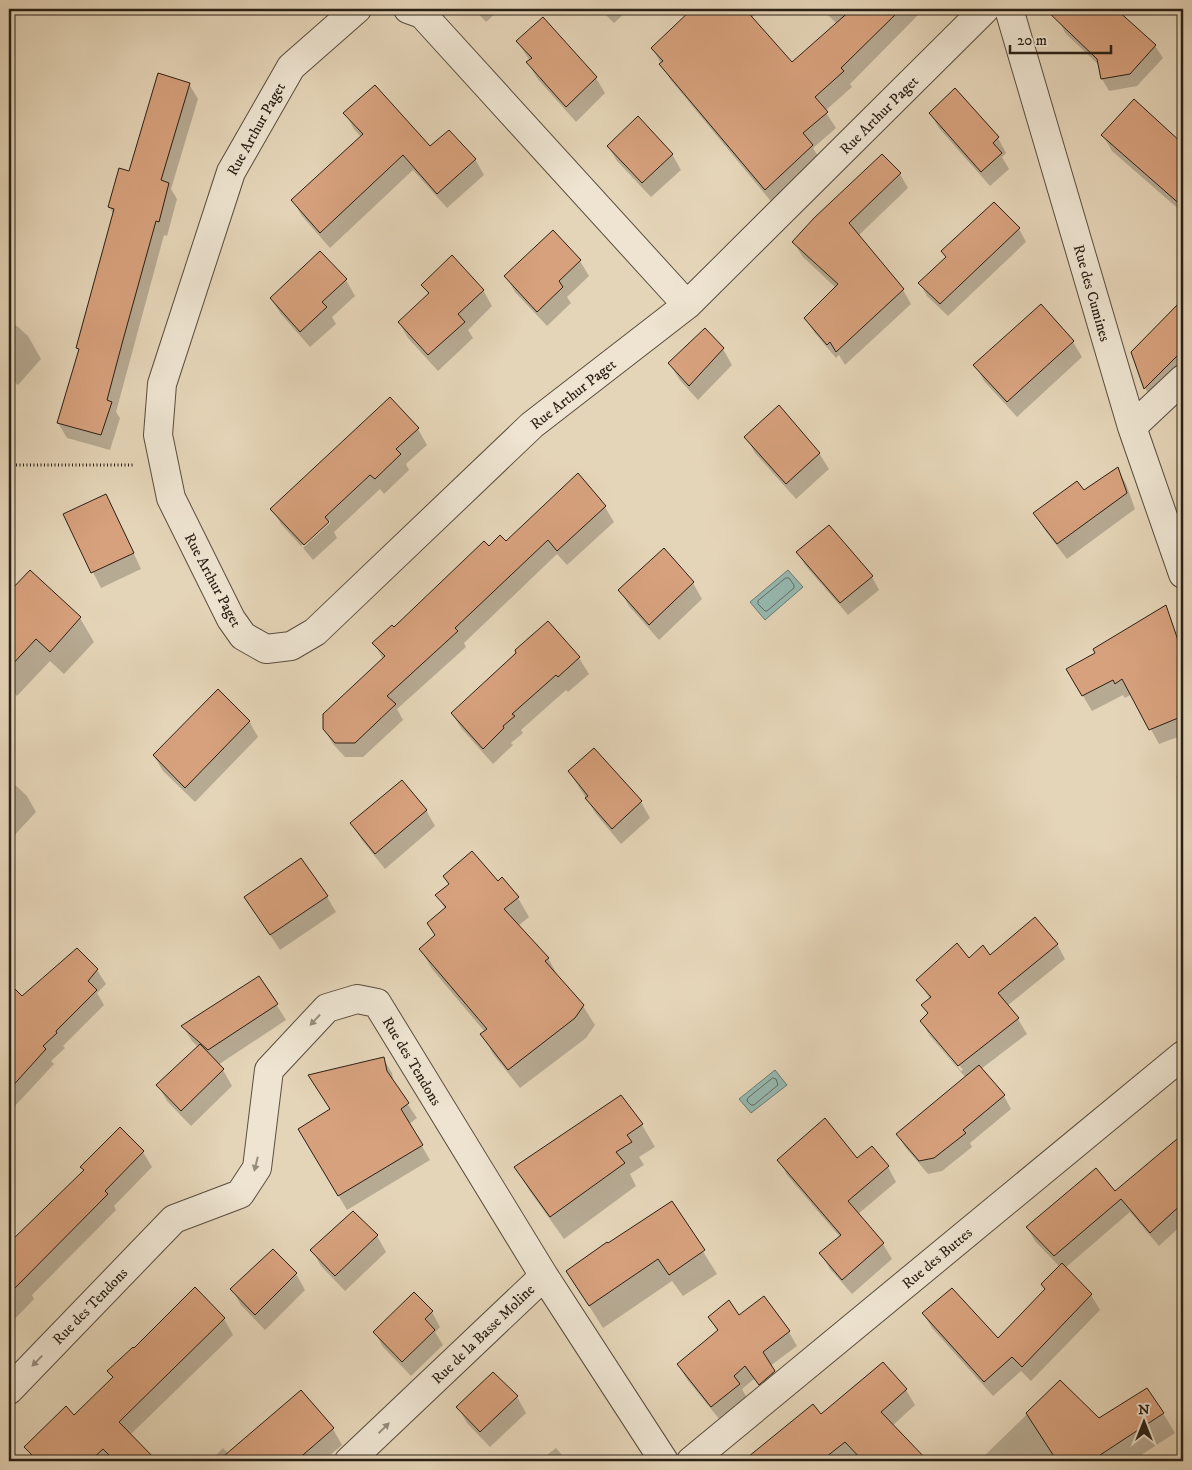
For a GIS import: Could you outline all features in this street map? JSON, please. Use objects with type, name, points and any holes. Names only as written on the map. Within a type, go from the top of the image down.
[{"type":"street","name":"Rue Arthur Paget","points":[[357,9],[291,67],[231,172],[162,384],[158,435],[171,498],[231,619],[243,636],[266,649],[291,646],[315,632],[532,425],[687,305],[985,9]]},
{"type":"street","points":[[408,9],[422,14],[687,305]]},
{"type":"street","name":"Rue des Cumines","points":[[1009,9],[1132,427],[1183,574]]},
{"type":"street","points":[[1132,427],[1183,379]]},
{"type":"street","name":"Rue des Tendons","points":[[9,1390],[174,1219],[240,1194],[256,1168],[269,1070],[327,1008],[357,999],[377,1003],[544,1276]]},
{"type":"street","name":"Rue des Buttes","points":[[691,1461],[1183,1056]]},
{"type":"street","name":"Rue de la Basse Moline","points":[[349,1461],[544,1276],[664,1461]]},
{"type":"path","points":[[9,465],[164,464]]},
{"type":"water","points":[[788,570],[803,587],[765,620],[750,602]]},
{"type":"water","points":[[775,1070],[787,1085],[751,1113],[739,1099]]},
{"type":"building","points":[[692,9],[745,9],[792,62],[852,9],[901,9],[841,68],[844,71],[815,97],[828,112],[803,133],[813,145],[765,190],[659,64],[663,61],[651,48]]},
{"type":"building","points":[[1045,9],[1116,9],[1156,45],[1130,74],[1101,79],[1097,59]]},
{"type":"building","points":[[543,17],[597,77],[566,107],[526,62],[532,58],[516,41]]},
{"type":"building","points":[[158,73],[190,83],[161,180],[169,183],[159,222],[156,221],[123,340],[107,400],[112,402],[101,435],[57,423],[79,349],[76,348],[114,209],[108,207],[119,168],[129,171]]},
{"type":"building","points":[[375,85],[430,146],[449,130],[476,159],[437,194],[403,155],[320,233],[291,200],[363,134],[343,113]]},
{"type":"building","points":[[955,88],[999,137],[993,143],[1002,153],[981,172],[929,113]]},
{"type":"building","points":[[1134,99],[1183,144],[1183,207],[1101,135]]},
{"type":"building","points":[[638,116],[673,154],[642,183],[607,146]]},
{"type":"building","points":[[882,154],[901,173],[849,223],[904,289],[836,352],[830,342],[827,345],[804,318],[838,284],[792,242],[814,218]]},
{"type":"building","points":[[994,202],[1020,228],[940,304],[918,283],[946,257],[941,251]]},
{"type":"building","points":[[553,230],[581,260],[559,281],[563,287],[537,312],[504,276]]},
{"type":"building","points":[[320,251],[347,279],[322,302],[327,307],[300,332],[270,298]]},
{"type":"building","points":[[452,255],[484,290],[458,314],[465,322],[428,355],[398,322],[429,293],[421,285]]},
{"type":"building","points":[[1183,299],[1183,350],[1144,389],[1131,352]]},
{"type":"building","points":[[1041,304],[1074,341],[1007,402],[973,365]]},
{"type":"building","points":[[705,328],[724,348],[689,386],[668,363]]},
{"type":"building","points":[[390,397],[419,428],[396,449],[401,454],[375,479],[370,475],[325,517],[329,522],[304,545],[270,509]]},
{"type":"building","points":[[779,405],[820,453],[786,484],[744,437]]},
{"type":"building","points":[[1118,467],[1127,493],[1057,544],[1033,513],[1077,481],[1084,490]]},
{"type":"building","points":[[578,473],[606,506],[557,551],[548,540],[455,628],[458,631],[387,696],[396,704],[355,743],[335,743],[323,729],[323,714],[385,656],[372,643],[392,625],[394,627],[484,541],[489,546],[500,535],[506,541]]},
{"type":"building","points":[[106,494],[134,553],[91,573],[63,514]]},
{"type":"building","points":[[829,525],[873,576],[840,603],[796,552]]},
{"type":"building","points":[[664,548],[694,582],[649,625],[618,590]]},
{"type":"building","points":[[30,570],[81,617],[50,652],[36,639],[9,668],[9,592]]},
{"type":"building","points":[[1166,605],[1183,655],[1183,716],[1149,730],[1122,679],[1115,684],[1113,680],[1082,696],[1066,669],[1095,653],[1093,649]]},
{"type":"building","points":[[548,621],[580,657],[558,677],[556,675],[512,714],[515,716],[503,726],[504,728],[483,749],[451,713],[516,653],[515,650]]},
{"type":"building","points":[[218,689],[250,721],[185,788],[153,755]]},
{"type":"building","points":[[594,748],[642,801],[612,829],[585,798],[588,796],[568,771]]},
{"type":"building","points":[[402,780],[427,810],[375,854],[350,823]]},
{"type":"building","points":[[472,851],[498,881],[502,877],[519,897],[504,909],[549,958],[545,961],[584,1005],[575,1018],[508,1070],[480,1034],[487,1029],[419,949],[435,935],[427,923],[446,907],[435,895],[449,884],[443,876]]},
{"type":"building","points":[[301,858],[328,896],[270,935],[244,897]]},
{"type":"building","points":[[1035,917],[1058,944],[998,993],[1019,1018],[958,1066],[920,1021],[928,1013],[921,1005],[931,997],[916,980],[957,943],[969,958],[983,945],[990,955]]},
{"type":"building","points":[[77,948],[98,969],[88,981],[97,990],[56,1031],[57,1033],[43,1046],[46,1049],[9,1090],[9,983],[22,996]]},
{"type":"building","points":[[259,976],[278,1004],[208,1050],[181,1026]]},
{"type":"building","points":[[200,1044],[224,1069],[181,1111],[156,1085]]},
{"type":"building","points":[[384,1057],[387,1071],[409,1103],[401,1109],[423,1145],[338,1196],[298,1129],[330,1109],[308,1075]]},
{"type":"building","points":[[979,1065],[1005,1095],[963,1130],[966,1133],[934,1158],[919,1161],[896,1134]]},
{"type":"building","points":[[621,1095],[643,1124],[627,1135],[632,1142],[616,1152],[625,1163],[550,1217],[514,1167]]},
{"type":"building","points":[[825,1118],[857,1158],[872,1146],[889,1166],[848,1201],[884,1243],[842,1280],[819,1253],[841,1235],[777,1160]]},
{"type":"building","points":[[120,1127],[144,1151],[105,1191],[108,1194],[9,1294],[9,1243],[84,1170],[80,1167]]},
{"type":"building","points":[[1183,1134],[1183,1203],[1150,1233],[1121,1199],[1054,1256],[1026,1227],[1096,1168],[1115,1191]]},
{"type":"building","points":[[672,1201],[705,1250],[669,1275],[658,1259],[589,1306],[566,1271],[607,1242]]},
{"type":"building","points":[[353,1211],[378,1235],[335,1276],[310,1250]]},
{"type":"building","points":[[273,1249],[297,1273],[255,1315],[230,1289]]},
{"type":"building","points":[[1062,1263],[1092,1294],[1022,1367],[1012,1357],[984,1382],[922,1313],[952,1288],[998,1338],[1045,1289],[1041,1284]]},
{"type":"building","points":[[195,1287],[225,1318],[119,1422],[157,1461],[115,1461],[103,1449],[90,1461],[38,1461],[24,1447],[66,1406],[74,1415],[113,1377],[107,1371],[134,1348]]},
{"type":"building","points":[[414,1292],[433,1311],[425,1319],[435,1330],[402,1362],[373,1332]]},
{"type":"building","points":[[764,1296],[790,1331],[763,1352],[775,1371],[759,1385],[745,1366],[734,1376],[740,1384],[711,1407],[677,1364],[718,1330],[708,1317],[729,1300],[739,1315]]},
{"type":"building","points":[[883,1362],[907,1389],[881,1412],[928,1461],[863,1461],[845,1442],[821,1461],[743,1461],[813,1404],[821,1414]]},
{"type":"building","points":[[493,1372],[518,1396],[480,1432],[456,1407]]},
{"type":"building","points":[[1060,1380],[1099,1418],[1147,1388],[1164,1413],[1091,1461],[1057,1461],[1026,1413]]},
{"type":"building","points":[[301,1390],[334,1428],[296,1461],[218,1461]]}]
